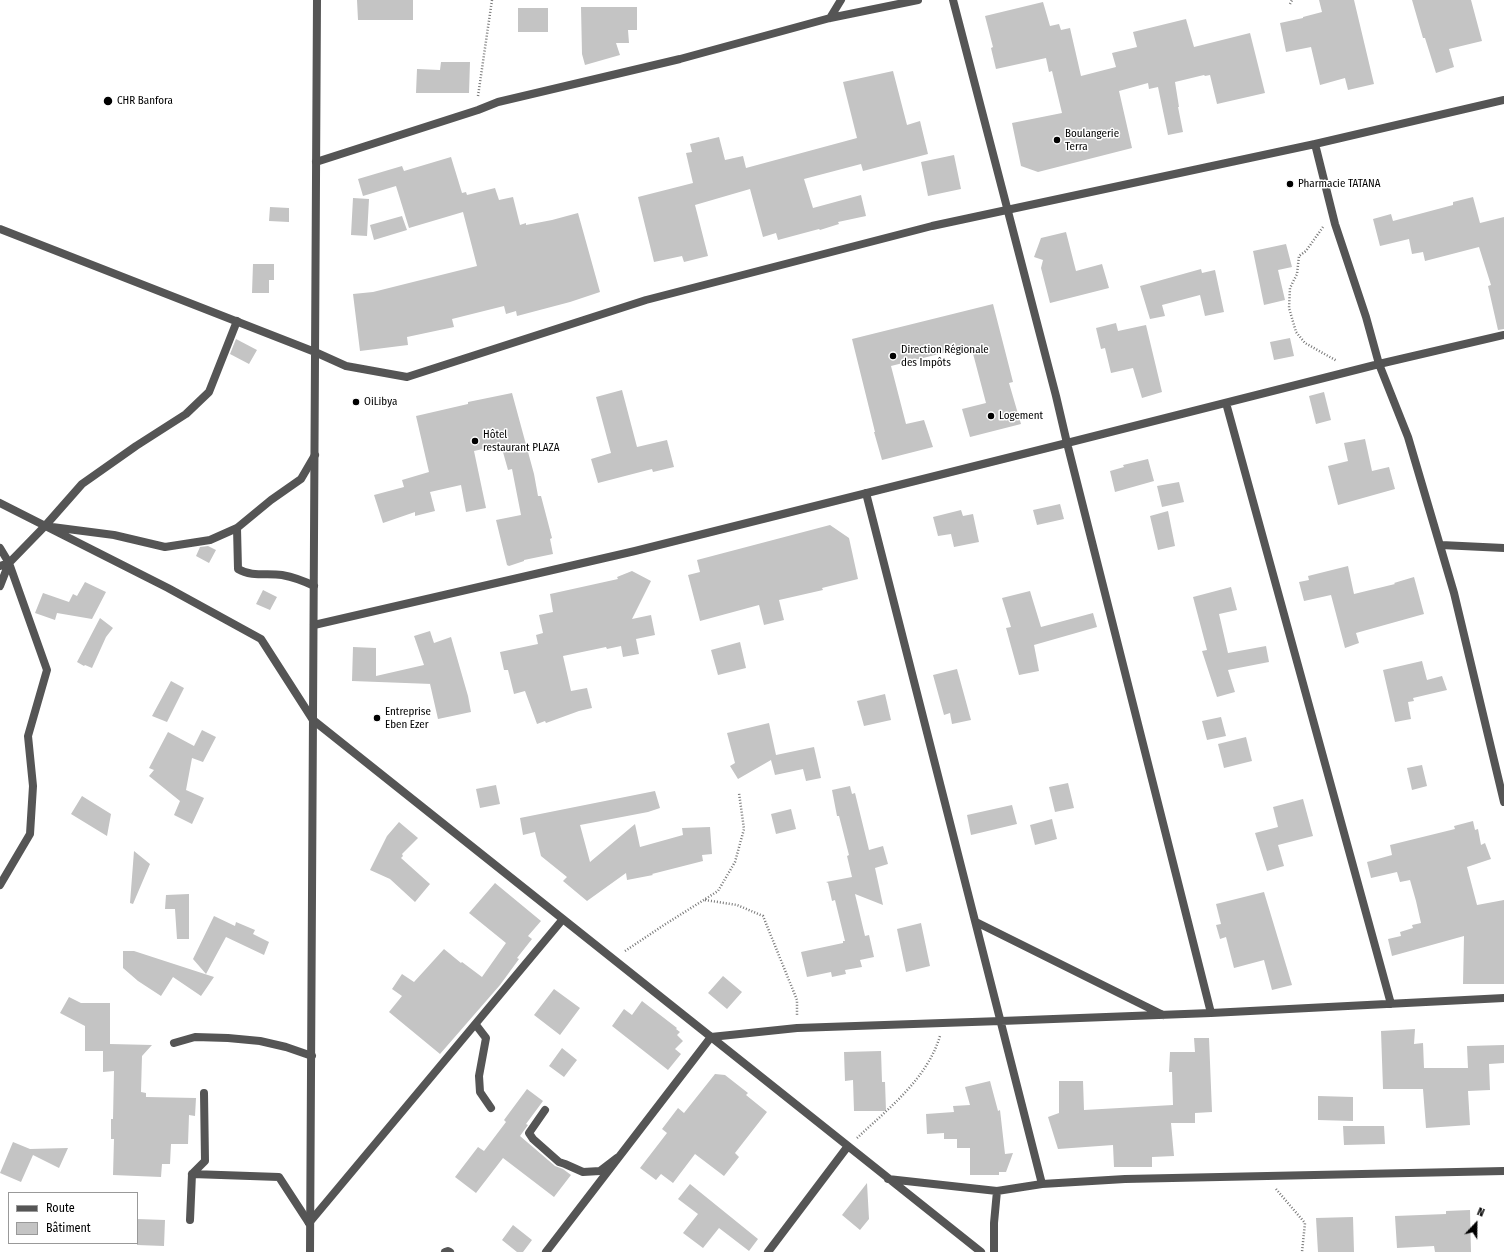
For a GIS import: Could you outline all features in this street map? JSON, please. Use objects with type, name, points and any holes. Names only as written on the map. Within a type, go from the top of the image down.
[{"type":"street","points":[[310,1252],[317,0]]},
{"type":"street","points":[[830,18],[841,0]]},
{"type":"street","points":[[316,162],[478,110],[498,102],[680,59],[830,18],[918,0]]},
{"type":"street","points":[[953,0],[1056,396],[1211,1013]]},
{"type":"street","points":[[0,229],[237,321],[346,366],[407,377],[646,300],[932,226],[1315,144],[1504,100]]},
{"type":"street","points":[[1315,144],[1332,214],[1366,317],[1379,364],[1408,437],[1441,545],[1454,592],[1504,802]]},
{"type":"street","points":[[0,586],[10,563],[82,484],[136,446],[186,414],[209,392],[237,321]]},
{"type":"street","points":[[314,625],[634,551],[1354,370],[1504,335]]},
{"type":"street","points":[[1226,402],[1391,1004]]},
{"type":"street","points":[[45,526],[114,535],[165,547],[210,540],[237,528],[271,500],[301,479],[315,455]]},
{"type":"street","points":[[866,493],[1042,1184]]},
{"type":"street","points":[[0,503],[168,588],[261,639],[313,720],[981,1252]]},
{"type":"street","points":[[237,528],[238,569],[244,573],[281,575],[303,580],[314,586]]},
{"type":"street","points":[[1441,545],[1504,548]]},
{"type":"street","points":[[0,548],[10,563],[47,670],[28,736],[33,786],[30,834],[0,886]]},
{"type":"street","points":[[0,566],[10,563]]},
{"type":"street","points":[[309,1223],[476,1025],[563,919]]},
{"type":"street","points":[[976,922],[1164,1015]]},
{"type":"street","points":[[546,1252],[711,1037],[797,1028],[1164,1015],[1504,998]]},
{"type":"street","points":[[476,1025],[486,1038],[479,1076],[480,1092],[491,1108]]},
{"type":"street","points":[[174,1043],[195,1037],[234,1038],[260,1041],[286,1047],[312,1056]]},
{"type":"street","points":[[190,1220],[192,1174],[205,1161],[204,1094]]},
{"type":"street","points":[[545,1110],[529,1133],[533,1140],[559,1162],[583,1172],[600,1171],[620,1155]]},
{"type":"street","points":[[768,1252],[848,1146]]},
{"type":"street","points":[[888,1179],[997,1191],[1042,1184],[1125,1179],[1504,1171]]},
{"type":"street","points":[[192,1174],[279,1177],[309,1223]]},
{"type":"street","points":[[994,1252],[994,1223],[997,1191]]},
{"type":"street","points":[[445,1252],[450,1252]]},
{"type":"path","points":[[478,110],[478,88],[492,0]]},
{"type":"path","points":[[1290,4],[1292,0]]},
{"type":"path","points":[[1332,214],[1306,251],[1299,256],[1297,274],[1290,288],[1289,308],[1296,332],[1305,343],[1354,370]]},
{"type":"path","points":[[613,960],[664,925],[718,891],[735,862],[744,829],[739,793]]},
{"type":"path","points":[[704,900],[737,905],[763,916],[797,1000],[797,1028]]},
{"type":"path","points":[[848,1146],[914,1084],[936,1051],[944,1023]]},
{"type":"path","points":[[1265,1176],[1305,1223],[1302,1252]]},
{"type":"building","points":[[357,0],[413,0],[413,20],[358,20]]},
{"type":"building","points":[[1319,0],[1354,0],[1374,84],[1348,90],[1345,78],[1320,85],[1311,47],[1286,52],[1280,23],[1322,12]]},
{"type":"building","points":[[1412,0],[1471,0],[1482,41],[1449,49],[1454,67],[1436,73],[1425,38],[1423,38]]},
{"type":"building","points":[[1043,2],[1050,26],[1059,24],[1061,30],[1070,28],[1081,76],[1116,67],[1112,53],[1137,47],[1133,32],[1186,19],[1194,47],[1250,33],[1265,93],[1217,104],[1210,75],[1175,82],[1183,132],[1168,135],[1158,87],[1149,89],[1148,83],[1119,91],[1132,148],[1038,172],[1021,166],[1012,123],[1062,113],[1052,71],[1049,72],[1046,58],[996,69],[991,48],[993,47],[985,16]]},
{"type":"building","points":[[581,7],[637,7],[637,30],[628,30],[629,43],[616,43],[620,55],[585,65],[582,54]]},
{"type":"building","points":[[518,8],[548,8],[548,32],[518,32]]},
{"type":"building","points":[[441,62],[470,62],[469,93],[416,93],[417,69],[440,70]]},
{"type":"building","points":[[893,71],[907,125],[920,121],[928,154],[863,171],[861,164],[804,179],[813,208],[861,195],[866,216],[838,222],[839,224],[820,230],[819,229],[778,240],[776,233],[763,237],[750,189],[695,205],[708,256],[684,262],[682,256],[654,262],[638,197],[693,183],[686,153],[692,152],[690,144],[719,137],[725,160],[743,156],[746,168],[857,138],[843,82]]},
{"type":"building","points":[[954,155],[961,189],[928,196],[921,162]]},
{"type":"building","points":[[451,157],[462,193],[466,192],[467,195],[495,188],[499,200],[513,197],[520,225],[552,220],[578,213],[600,292],[570,302],[517,316],[516,311],[506,314],[504,306],[452,319],[454,327],[407,337],[408,345],[360,351],[353,294],[373,292],[477,266],[463,212],[409,228],[396,186],[363,196],[358,179],[402,166],[404,171]]},
{"type":"building","points":[[1473,197],[1480,223],[1504,217],[1504,329],[1498,330],[1488,286],[1491,285],[1479,247],[1425,261],[1423,252],[1412,254],[1409,239],[1380,246],[1373,219],[1391,214],[1393,221],[1453,205],[1453,202]]},
{"type":"building","points":[[353,198],[369,199],[367,236],[351,235]]},
{"type":"building","points":[[270,207],[289,208],[289,222],[269,221]]},
{"type":"building","points":[[402,216],[407,230],[374,240],[370,225]]},
{"type":"building","points":[[1066,232],[1076,271],[1102,264],[1109,288],[1050,303],[1041,268],[1043,260],[1034,257],[1041,238]]},
{"type":"building","points":[[1286,244],[1292,267],[1278,270],[1285,300],[1264,305],[1253,251]]},
{"type":"building","points":[[253,264],[274,264],[274,280],[269,280],[269,293],[252,293]]},
{"type":"building","points":[[1201,269],[1202,273],[1215,270],[1224,312],[1205,316],[1200,295],[1162,305],[1165,316],[1150,319],[1140,286]]},
{"type":"building","name":"Direction Régionale des Impôts","points":[[993,304],[1013,382],[1009,383],[1021,424],[970,437],[962,409],[986,403],[971,346],[891,366],[906,424],[924,420],[933,447],[882,460],[852,339]]},
{"type":"building","points":[[1116,323],[1118,331],[1146,325],[1162,392],[1142,398],[1133,368],[1111,373],[1105,348],[1101,349],[1096,328]]},
{"type":"building","points":[[1290,338],[1294,356],[1274,360],[1270,342]]},
{"type":"building","points":[[236,339],[257,350],[249,364],[230,354]]},
{"type":"building","points":[[622,390],[637,447],[667,440],[674,467],[653,472],[652,469],[598,483],[591,459],[611,453],[596,397]]},
{"type":"building","points":[[1324,392],[1331,420],[1316,424],[1309,396]]},
{"type":"building","points":[[512,393],[534,474],[538,496],[541,496],[552,538],[550,539],[553,554],[524,560],[509,566],[507,565],[496,520],[521,515],[512,469],[508,470],[501,445],[474,451],[486,508],[466,512],[461,485],[430,492],[435,511],[415,516],[415,512],[383,523],[374,495],[404,487],[402,480],[429,472],[416,416],[468,404],[468,402]]},
{"type":"building","points":[[1365,439],[1372,471],[1389,467],[1395,489],[1338,505],[1328,466],[1348,461],[1344,443]]},
{"type":"building","points":[[1148,459],[1154,481],[1115,492],[1110,471],[1124,467],[1123,465]]},
{"type":"building","points":[[1179,482],[1184,502],[1162,507],[1157,486]]},
{"type":"building","points":[[1060,504],[1064,519],[1037,525],[1033,510]]},
{"type":"building","points":[[961,510],[963,516],[973,514],[979,542],[954,547],[951,534],[938,536],[933,517]]},
{"type":"building","points":[[1168,511],[1175,546],[1158,550],[1150,516]]},
{"type":"building","points":[[830,525],[849,538],[858,579],[822,588],[823,590],[779,600],[784,620],[764,625],[759,605],[700,621],[688,575],[700,572],[697,560]]},
{"type":"building","points":[[208,546],[216,550],[209,563],[196,556],[200,547]]},
{"type":"building","points":[[1348,566],[1354,594],[1395,584],[1394,583],[1414,577],[1424,614],[1356,633],[1359,643],[1345,648],[1331,595],[1304,601],[1299,582],[1309,580],[1308,576]]},
{"type":"building","points":[[632,571],[651,581],[632,619],[651,615],[655,635],[636,639],[639,654],[623,657],[621,646],[607,649],[606,647],[563,656],[571,691],[587,688],[592,708],[546,723],[545,721],[537,724],[525,691],[514,694],[508,670],[504,670],[500,652],[538,644],[536,635],[543,633],[539,615],[553,612],[550,594],[618,579],[617,577]]},
{"type":"building","points":[[85,582],[106,592],[92,619],[57,613],[55,620],[35,613],[43,593],[69,602],[73,594],[77,596]]},
{"type":"building","points":[[1231,587],[1237,610],[1219,614],[1228,653],[1266,646],[1269,662],[1228,670],[1235,692],[1217,697],[1202,651],[1207,650],[1193,597]]},
{"type":"building","points":[[263,590],[277,597],[270,610],[256,604]]},
{"type":"building","points":[[1030,591],[1041,627],[1093,613],[1097,627],[1034,645],[1039,671],[1019,675],[1006,628],[1011,627],[1002,598]]},
{"type":"building","points":[[100,618],[113,628],[106,637],[92,668],[77,662]]},
{"type":"building","points":[[430,631],[434,643],[451,637],[468,696],[471,712],[438,719],[430,684],[432,684],[352,681],[353,647],[376,648],[376,676],[424,665],[414,636]]},
{"type":"building","points":[[740,642],[746,668],[718,675],[711,650]]},
{"type":"building","points":[[1422,661],[1427,680],[1442,676],[1447,690],[1413,698],[1414,701],[1408,702],[1411,719],[1395,722],[1383,670]]},
{"type":"building","points":[[957,669],[971,720],[952,724],[950,713],[944,715],[933,675]]},
{"type":"building","points":[[171,681],[184,688],[167,722],[152,716]]},
{"type":"building","points":[[885,694],[891,720],[864,726],[857,701]]},
{"type":"building","points":[[1221,717],[1226,736],[1207,740],[1202,721]]},
{"type":"building","points":[[769,723],[776,755],[814,747],[821,778],[806,781],[803,769],[775,775],[771,760],[738,779],[730,766],[735,763],[727,733]]},
{"type":"building","points":[[202,730],[216,737],[203,762],[192,758],[186,790],[204,798],[192,824],[174,815],[180,801],[149,776],[154,770],[149,768],[168,732],[194,746]]},
{"type":"building","points":[[1246,737],[1252,761],[1224,768],[1218,744]]},
{"type":"building","points":[[1422,765],[1427,786],[1412,790],[1407,768]]},
{"type":"building","points":[[1068,783],[1074,808],[1055,812],[1049,787]]},
{"type":"building","points":[[496,785],[500,804],[480,808],[476,789]]},
{"type":"building","points":[[850,786],[852,794],[855,793],[869,850],[883,846],[888,864],[875,868],[883,905],[855,894],[865,936],[869,935],[874,957],[860,960],[862,967],[845,970],[846,974],[832,977],[831,972],[807,977],[801,952],[843,943],[843,941],[845,941],[835,900],[832,901],[828,883],[826,882],[852,877],[847,856],[849,855],[839,816],[837,816],[832,790]]},
{"type":"building","points":[[655,791],[660,808],[648,812],[580,825],[590,862],[635,824],[640,847],[683,835],[682,828],[710,827],[712,854],[702,855],[703,861],[652,874],[653,875],[627,880],[626,873],[587,901],[563,881],[567,877],[541,856],[535,832],[523,835],[520,818]]},
{"type":"building","points":[[82,796],[111,814],[107,836],[71,814]]},
{"type":"building","points":[[1303,799],[1313,836],[1278,845],[1284,866],[1267,871],[1255,833],[1278,827],[1273,807]]},
{"type":"building","points":[[1012,805],[1017,824],[971,835],[967,815]]},
{"type":"building","points":[[791,809],[796,829],[776,834],[771,814]]},
{"type":"building","points":[[1052,819],[1057,839],[1035,845],[1030,825]]},
{"type":"building","points":[[1473,821],[1475,830],[1478,829],[1481,845],[1485,843],[1491,859],[1467,867],[1477,905],[1504,900],[1504,984],[1463,984],[1464,936],[1392,956],[1388,939],[1401,936],[1400,932],[1413,928],[1412,925],[1421,923],[1416,901],[1410,880],[1400,882],[1397,872],[1371,878],[1367,862],[1392,855],[1390,845],[1455,829],[1454,826]]},
{"type":"building","points":[[399,822],[418,838],[402,854],[403,856],[401,858],[430,884],[415,902],[390,879],[370,870],[387,836]]},
{"type":"building","points":[[134,851],[150,864],[133,904],[130,903]]},
{"type":"building","points":[[495,883],[541,921],[528,936],[532,939],[517,958],[519,959],[500,985],[440,1054],[389,1012],[402,996],[392,989],[402,974],[414,982],[444,949],[482,977],[506,943],[469,913]]},
{"type":"building","points":[[1264,892],[1292,985],[1272,990],[1264,960],[1234,968],[1226,937],[1220,939],[1216,925],[1221,924],[1216,904]]},
{"type":"building","points":[[189,894],[189,939],[177,939],[175,909],[165,909],[166,895]]},
{"type":"building","points":[[214,916],[235,926],[236,922],[255,930],[253,934],[269,942],[264,955],[226,937],[206,974],[193,959]]},
{"type":"building","points":[[921,923],[930,966],[906,972],[897,929]]},
{"type":"building","points":[[123,951],[134,951],[214,977],[201,996],[173,977],[161,996],[138,981],[123,968]]},
{"type":"building","points":[[723,976],[742,992],[727,1009],[708,993]]},
{"type":"building","points":[[554,989],[580,1008],[560,1035],[534,1015]]},
{"type":"building","points":[[69,997],[81,1003],[110,1003],[110,1044],[152,1045],[142,1056],[141,1092],[146,1093],[146,1097],[196,1098],[195,1116],[189,1115],[188,1144],[171,1144],[170,1164],[162,1164],[161,1177],[113,1175],[114,1139],[111,1139],[111,1119],[113,1119],[114,1071],[103,1072],[103,1051],[85,1051],[85,1026],[60,1013]]},
{"type":"building","points":[[642,1001],[677,1028],[676,1029],[680,1032],[677,1035],[683,1041],[675,1049],[681,1054],[668,1070],[612,1026],[624,1009],[632,1015]]},
{"type":"building","points":[[1415,1029],[1414,1044],[1423,1043],[1424,1068],[1468,1068],[1467,1046],[1504,1045],[1504,1063],[1489,1064],[1490,1090],[1468,1091],[1470,1125],[1426,1128],[1423,1089],[1383,1089],[1381,1031]]},
{"type":"building","points":[[1194,1038],[1209,1038],[1212,1112],[1195,1113],[1195,1123],[1171,1123],[1174,1156],[1152,1157],[1152,1167],[1114,1167],[1113,1145],[1058,1149],[1048,1117],[1059,1113],[1059,1081],[1083,1081],[1084,1110],[1173,1105],[1172,1072],[1169,1072],[1170,1052],[1195,1052]]},
{"type":"building","points":[[562,1048],[577,1060],[564,1077],[549,1066]]},
{"type":"building","points":[[881,1051],[882,1082],[885,1082],[886,1111],[854,1111],[853,1080],[845,1081],[844,1052]]},
{"type":"building","points":[[715,1074],[725,1075],[748,1093],[746,1095],[767,1112],[735,1153],[739,1157],[724,1176],[695,1154],[673,1183],[661,1174],[656,1180],[640,1168],[667,1133],[662,1129],[678,1108],[684,1113]]},
{"type":"building","points":[[990,1081],[998,1111],[1000,1110],[1005,1154],[1013,1153],[1006,1172],[999,1172],[999,1175],[970,1175],[970,1148],[957,1148],[957,1139],[944,1139],[944,1133],[927,1134],[926,1114],[954,1112],[953,1106],[970,1105],[965,1087]]},
{"type":"building","points":[[527,1089],[543,1101],[526,1124],[528,1125],[520,1136],[555,1166],[563,1169],[571,1175],[554,1197],[503,1158],[476,1193],[455,1177],[478,1147],[484,1151],[506,1122],[504,1120]]},
{"type":"building","points":[[1318,1096],[1353,1097],[1353,1121],[1318,1120]]},
{"type":"building","points":[[1343,1126],[1384,1126],[1385,1144],[1344,1145]]},
{"type":"building","points":[[13,1142],[30,1149],[68,1148],[59,1168],[33,1155],[21,1182],[0,1173]]},
{"type":"building","points":[[867,1183],[869,1219],[860,1230],[842,1215]]},
{"type":"building","points":[[690,1184],[758,1239],[749,1251],[719,1228],[703,1248],[683,1233],[698,1214],[678,1199]]},
{"type":"building","points":[[1470,1210],[1471,1252],[1435,1252],[1434,1246],[1397,1248],[1395,1216],[1446,1214],[1446,1211]]},
{"type":"building","points":[[1353,1217],[1354,1252],[1318,1252],[1316,1218]]},
{"type":"building","points":[[138,1219],[165,1220],[164,1246],[137,1245]]},
{"type":"building","points":[[513,1225],[532,1240],[523,1252],[517,1252],[502,1240]]},
{"type":"place","name":"CHR Banfora","points":[[108,101]]},
{"type":"place","name":"Boulangerie Terra","points":[[1057,140]]},
{"type":"place","name":"Pharmacie TATANA","points":[[1290,184]]},
{"type":"place","name":"Direction Régionale des Impôts","points":[[893,356]]},
{"type":"place","name":"OiLibya","points":[[356,402]]},
{"type":"place","name":"Logement","points":[[991,416]]},
{"type":"place","name":"Hôtel restaurant PLAZA","points":[[475,441]]},
{"type":"place","name":"Entreprise Eben Ezer","points":[[377,718]]}]
